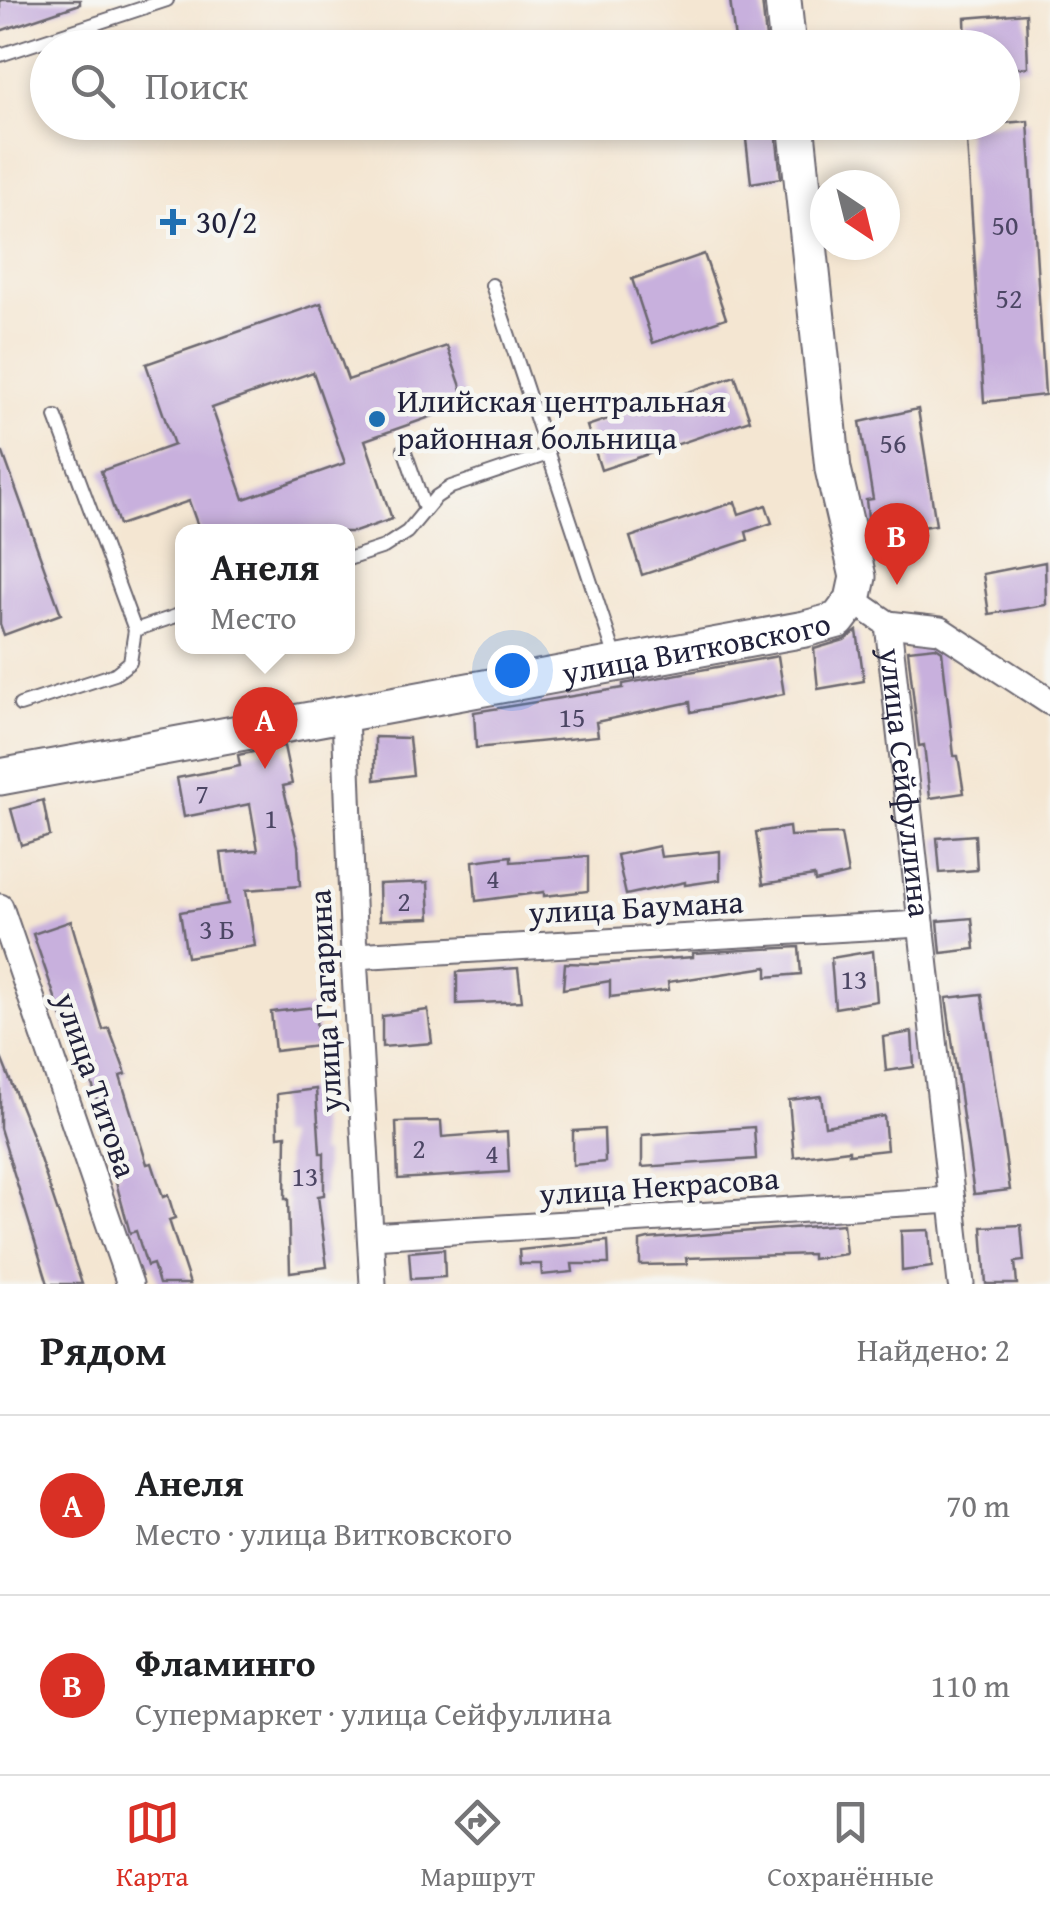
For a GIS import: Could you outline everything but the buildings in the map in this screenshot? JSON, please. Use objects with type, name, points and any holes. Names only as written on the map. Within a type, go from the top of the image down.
[{"type":"street","points":[[783,0],[786,30]]},
{"type":"street","points":[[798,140],[833,469],[858,577],[853,600]]},
{"type":"street","name":"улица Сейфуллина","points":[[853,600],[888,624],[961,1284]]},
{"type":"street","name":"улица Витковского","points":[[0,776],[804,629],[838,620],[853,600]]},
{"type":"street","points":[[888,624],[940,630],[1050,702]]},
{"type":"street","name":"улица Гагарина","points":[[345,714],[373,1284]]},
{"type":"street","name":"улица Титова","points":[[0,907],[130,1284]]},
{"type":"street","name":"улица Баумана","points":[[354,956],[922,924]]},
{"type":"street","name":"улица Некрасова","points":[[371,1236],[952,1200]]},
{"type":"lane","points":[[76,30],[167,0]]},
{"type":"lane","points":[[0,55],[30,45]]},
{"type":"lane","points":[[492,284],[618,664]]},
{"type":"lane","points":[[20,705],[116,674],[130,662],[135,630],[56,418]]},
{"type":"lane","points":[[404,450],[424,509]]},
{"type":"lane","points":[[355,558],[384,548],[407,532],[424,509],[451,487],[548,454]]},
{"type":"lane","points":[[135,630],[175,616]]},
{"type":"place","name":"30/2","points":[[173,222]]},
{"type":"place","name":"Илийская центральная районная больница","points":[[377,419]]},
{"type":"place","name":"Фламинго","points":[[897,585]]},
{"type":"place","name":"Анеля","points":[[265,769]]}]
